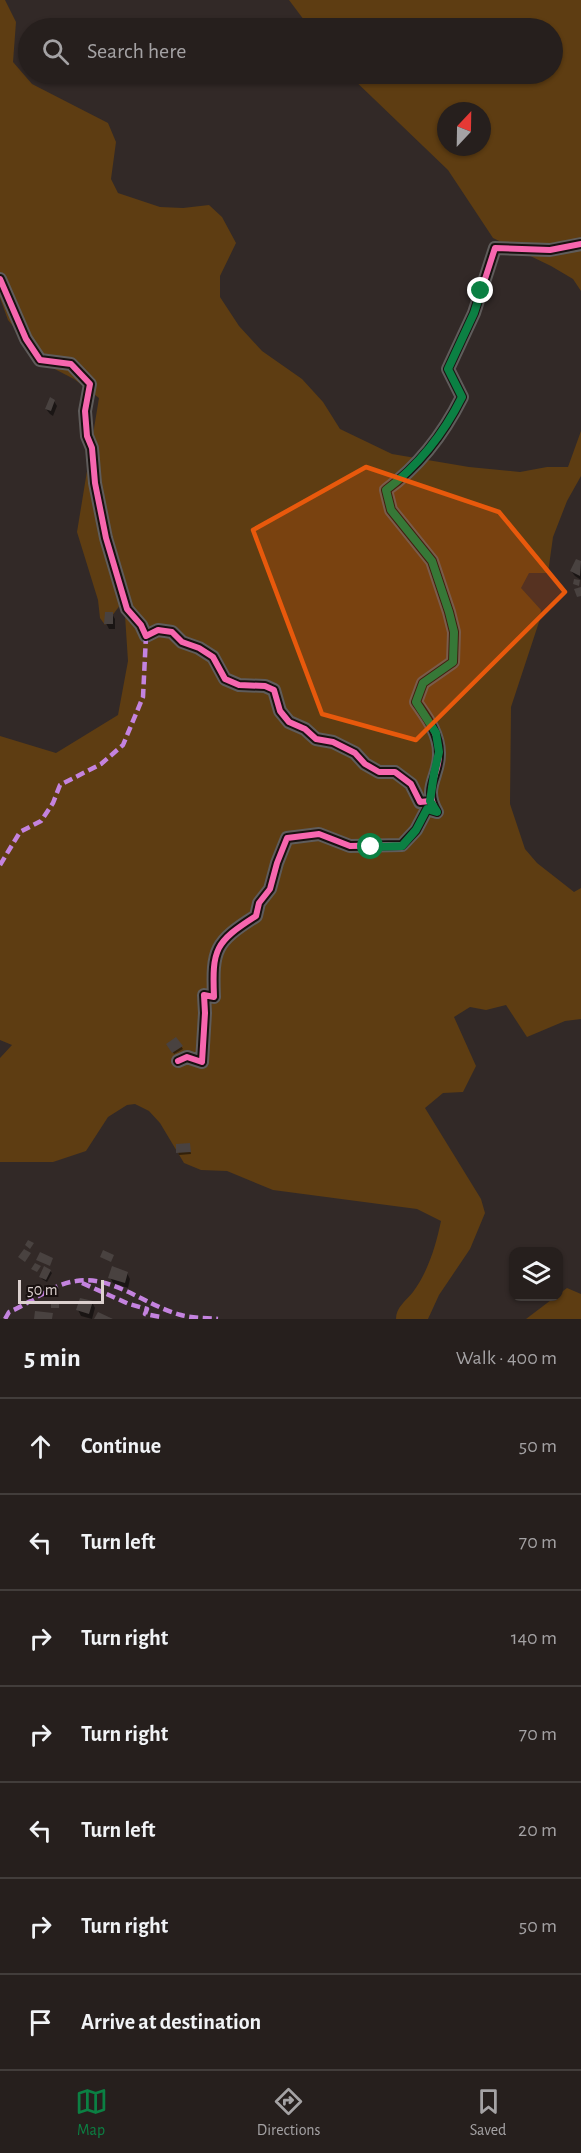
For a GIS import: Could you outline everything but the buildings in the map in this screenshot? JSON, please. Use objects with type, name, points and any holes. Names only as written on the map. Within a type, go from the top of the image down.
[{"type":"street","points":[[178,1061],[187,1057],[202,1062],[206,1013],[204,996],[214,997],[213,969],[219,944],[238,927],[256,916],[259,903],[270,890],[287,838],[319,834],[350,846],[402,846],[416,830],[427,809],[437,812],[430,801],[439,752],[436,733],[416,702],[423,683],[453,662],[454,632],[432,561],[391,510],[386,490],[402,478],[427,453],[453,416],[462,397],[448,369],[474,313],[495,248],[550,250],[581,244]]},
{"type":"street","points":[[0,279],[27,339],[40,360],[71,364],[90,384],[85,411],[87,436],[92,448],[95,483],[106,538],[127,609],[141,625],[146,636],[158,630],[172,632],[182,642],[199,648],[213,657],[225,679],[239,685],[265,686],[274,690],[280,711],[289,722],[305,729],[316,739],[333,742],[355,753],[365,764],[379,772],[395,772],[411,784],[420,802],[430,801]]},
{"type":"highlighted area","points":[[366,467],[499,512],[565,592],[416,740],[322,714],[253,530]]},
{"type":"shaded area","points":[[0,0],[5,0],[16,22],[13,62],[18,68],[18,84],[32,84],[108,123],[116,142],[111,179],[118,193],[160,207],[183,208],[209,205],[222,217],[236,243],[220,276],[220,297],[239,326],[262,351],[302,379],[323,402],[340,429],[392,454],[469,467],[520,472],[547,467],[568,467],[581,431],[581,476],[567,501],[553,537],[548,573],[529,573],[521,588],[541,610],[511,707],[510,804],[525,849],[537,863],[574,892],[581,888],[581,1019],[565,1021],[527,1037],[506,1005],[486,1010],[470,1007],[454,1017],[476,1066],[463,1092],[443,1093],[425,1108],[481,1199],[485,1213],[470,1249],[439,1295],[428,1319],[396,1319],[396,1315],[413,1292],[427,1267],[441,1221],[417,1209],[273,1190],[227,1171],[201,1170],[184,1163],[160,1123],[149,1111],[135,1104],[127,1105],[108,1117],[86,1151],[53,1162],[0,1162],[0,1058],[12,1045],[0,1040],[0,736],[56,753],[118,715],[128,661],[124,600],[105,625],[100,618],[98,600],[77,532],[99,398],[74,379],[43,363],[8,320],[0,298]]},
{"type":"shaded area","points":[[289,0],[581,0],[581,291],[573,279],[493,238],[448,170],[358,84],[563,84],[563,18],[302,18]]},
{"type":"shaded area","points":[[567,1288],[581,1294],[581,1319],[526,1319],[550,1301],[563,1301],[563,1291]]},
{"type":"marked path","points":[[0,865],[20,832],[41,821],[53,803],[60,785],[101,764],[123,745],[143,697],[146,636]]},
{"type":"marked path","points":[[5,1319],[9,1312],[58,1286],[90,1280],[116,1287],[181,1315],[218,1319]]},
{"type":"marked path","points":[[82,1283],[129,1304],[147,1309],[145,1314],[161,1317],[161,1319]]},
{"type":"cycle path","points":[[178,1061],[187,1057],[202,1062],[204,995],[214,997],[214,968],[219,948],[232,933],[256,916],[259,903],[270,889],[287,838],[319,834],[350,846],[402,845],[416,830],[427,809],[437,812],[431,795],[439,761],[437,739],[432,726],[416,702],[423,683],[453,662],[454,632],[432,561],[391,510],[386,490],[430,448],[462,397],[448,369],[474,313],[495,248],[550,250],[581,244]]},
{"type":"cycle path","points":[[0,279],[26,339],[40,360],[71,364],[90,384],[85,411],[87,436],[92,448],[95,483],[106,538],[127,609],[141,625],[146,636],[158,630],[172,632],[182,642],[199,648],[213,657],[225,679],[239,685],[265,686],[274,690],[280,711],[289,722],[305,729],[316,739],[333,742],[355,753],[365,764],[379,772],[395,772],[411,784],[420,802],[430,801]]},
{"type":"route","points":[[371,847],[402,846],[416,830],[427,809],[437,812],[430,801],[439,752],[436,733],[416,702],[423,683],[453,662],[454,632],[432,561],[391,510],[386,490],[402,478],[427,453],[453,416],[462,397],[448,369],[474,313],[481,291]]}]
